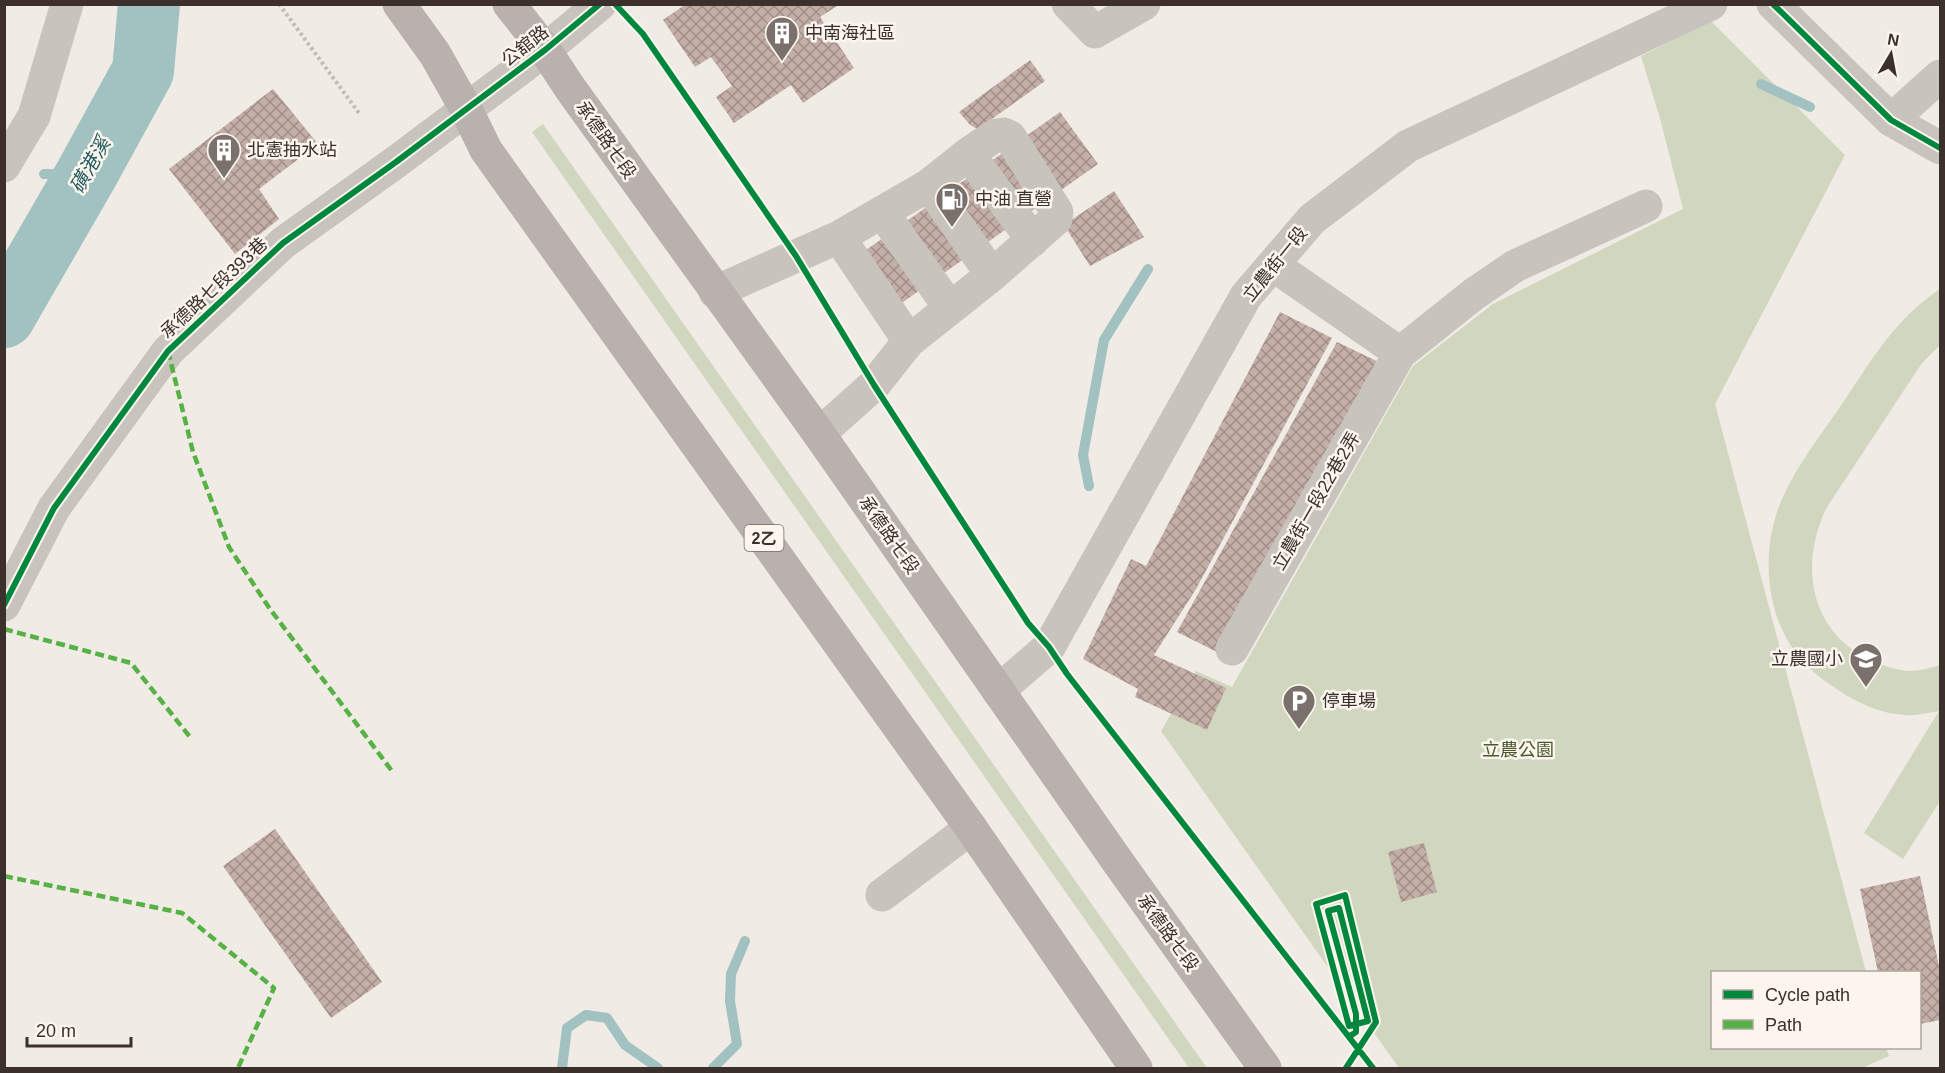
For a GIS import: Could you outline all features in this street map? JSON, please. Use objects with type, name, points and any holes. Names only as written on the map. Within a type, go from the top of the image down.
[{"type":"main road","name":"2乙","points":[[399,4],[435,54],[486,150],[971,828],[1136,1068]]},
{"type":"main road","name":"承德路七段","points":[[509,4],[545,50],[715,292],[819,434],[1265,1068]]},
{"type":"street","points":[[4,166],[34,116],[67,4]]},
{"type":"street","name":"公舘路","points":[[466,109],[545,50],[600,4]]},
{"type":"street","points":[[1068,4],[1095,32],[1144,4]]},
{"type":"street","name":"立農街一段","points":[[998,691],[1049,647],[1246,296],[1312,219],[1408,146],[1711,4]]},
{"type":"street","points":[[1773,4],[1891,120],[1941,148]]},
{"type":"street","points":[[1891,120],[1941,76]]},
{"type":"street","name":"承德路七段393巷","points":[[4,605],[54,508],[168,351],[283,243],[466,109]]},
{"type":"street","points":[[715,292],[839,237],[929,185],[996,135],[1004,134],[1010,137],[1056,212],[1056,219],[992,275],[909,340],[874,385],[819,434]]},
{"type":"street","points":[[968,154],[1033,240]]},
{"type":"street","points":[[929,185],[992,275]]},
{"type":"street","points":[[1273,265],[1400,353],[1474,294],[1515,266],[1646,206]]},
{"type":"street","points":[[882,212],[950,308]]},
{"type":"street","points":[[839,237],[909,340]]},
{"type":"street","name":"立農街一段22巷2弄","points":[[1232,649],[1400,353]]},
{"type":"street","points":[[882,895],[971,828]]},
{"type":"path","points":[[279,4],[359,113]]},
{"type":"path","points":[[643,34],[796,256],[874,385],[1028,623]]},
{"type":"path","points":[[1067,674],[1373,1068]]},
{"type":"path","points":[[1350,1036],[1356,1032]]},
{"type":"path","points":[[1346,1068],[1364,1041]]},
{"type":"green space","name":"立農公園","points":[[1711,21],[1845,155],[1715,404],[1866,971],[1711,971],[1711,1049],[1886,1049],[1889,1056],[1862,1068],[1399,1068],[1161,731],[1196,671],[1232,687],[1413,366],[1493,304],[1683,209],[1661,122],[1641,56]]},
{"type":"green space","points":[[543,124],[1207,1068],[1189,1068],[532,132]]},
{"type":"green space","points":[[1940,289],[1940,345],[1922,363],[1827,507],[1818,528],[1813,550],[1812,572],[1815,593],[1822,613],[1833,631],[1848,646],[1868,659],[1898,670],[1908,671],[1940,665],[1940,801],[1903,859],[1864,833],[1939,711],[1903,715],[1878,710],[1843,693],[1802,661],[1788,641],[1771,595],[1770,545],[1783,497],[1811,448],[1886,340],[1911,312]]},
{"type":"building","name":"中南海社區","points":[[686,4],[840,4],[820,17],[854,68],[803,103],[791,85],[734,123],[716,97],[732,86],[711,57],[695,67],[663,20]]},
{"type":"building","points":[[1030,60],[1045,81],[978,129],[970,125],[959,112]]},
{"type":"building","name":"北憲抽水站","points":[[273,89],[318,144],[259,189],[279,219],[235,254],[169,169]]},
{"type":"building","name":"中油 直營","points":[[1060,112],[1098,164],[889,312],[852,260]]},
{"type":"building","points":[[1114,191],[1144,237],[1090,266],[1064,225]]},
{"type":"building","points":[[1280,312],[1332,338],[1196,589],[1154,655],[1226,688],[1207,730],[1135,697],[1138,689],[1083,659],[1131,559],[1146,566]]},
{"type":"building","points":[[1337,342],[1387,366],[1221,654],[1177,632]]},
{"type":"building","points":[[275,829],[382,982],[331,1018],[223,866]]},
{"type":"building","points":[[1424,843],[1437,892],[1401,902],[1388,852]]},
{"type":"building","points":[[1920,876],[1940,971],[1940,1020],[1921,1024],[1921,971],[1878,971],[1860,889]]},
{"type":"waterway","name":"磺港溪","points":[[4,317],[143,71],[149,4]]},
{"type":"waterway","points":[[1761,84],[1810,107]]},
{"type":"waterway","points":[[44,174],[86,175]]},
{"type":"waterway","points":[[1089,486],[1083,455],[1104,340],[1148,269]]},
{"type":"waterway","points":[[713,1068],[737,1044],[730,1001],[731,974],[745,941]]},
{"type":"waterway","points":[[562,1068],[567,1028],[586,1015],[607,1018],[625,1045],[658,1068]]},
{"type":"marked path","points":[[168,351],[193,452],[229,547],[270,609],[392,771]]},
{"type":"marked path","points":[[4,629],[131,663],[190,737]]},
{"type":"marked path","points":[[4,876],[182,913],[274,988],[238,1068]]},
{"type":"cycle path","points":[[4,605],[54,508],[168,351],[283,243],[396,162],[545,50],[600,4]]},
{"type":"cycle path","points":[[615,4],[643,34],[796,256],[874,385],[1028,623],[1049,647],[1067,674],[1373,1068]]},
{"type":"cycle path","points":[[1773,4],[1891,120],[1940,148]]},
{"type":"cycle path","points":[[1346,1068],[1376,1022],[1345,895],[1316,904],[1349,1026],[1368,1021],[1339,908],[1328,911],[1356,1014],[1356,1032],[1350,1036]]},
{"type":"place","name":"中南海社區","points":[[782,62]]},
{"type":"place","name":"北憲抽水站","points":[[224,179]]},
{"type":"place","name":"中油 直營","points":[[952,228]]},
{"type":"place","name":"立農國小","points":[[1866,688]]},
{"type":"place","name":"停車場","points":[[1299,730]]}]
